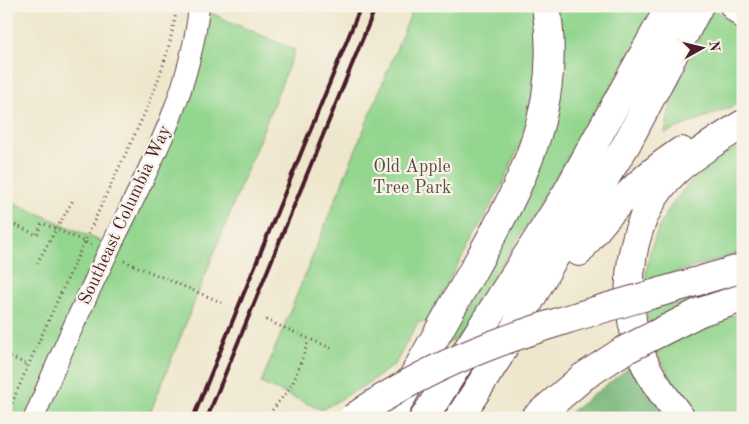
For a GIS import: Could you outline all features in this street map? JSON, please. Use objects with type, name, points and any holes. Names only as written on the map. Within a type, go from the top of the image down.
[{"type":"highway","points":[[390,418],[504,214],[530,158],[542,120],[548,88],[550,42],[546,6]]},
{"type":"highway","points":[[459,418],[499,356],[551,263],[626,145],[667,42],[670,6]]},
{"type":"highway","points":[[424,418],[566,194],[667,42],[699,6]]},
{"type":"highway","points":[[734,6],[743,14]]},
{"type":"highway","points":[[499,356],[607,214],[655,169],[687,147],[743,123]]},
{"type":"highway","points":[[681,418],[659,388],[641,355],[630,318],[628,279],[637,240],[650,205],[676,171],[743,123]]},
{"type":"highway","points":[[353,418],[423,374],[488,344],[743,268]]},
{"type":"highway","points":[[535,418],[583,377],[623,351],[700,312],[743,298]]},
{"type":"street","name":"Southeast Columbia Way","points":[[34,418],[107,254],[165,134],[189,69],[199,6]]},
{"type":"path","points":[[6,417],[84,241],[159,80],[166,61],[177,6]]},
{"type":"path","points":[[37,263],[73,200]]},
{"type":"path","points":[[6,221],[37,235],[42,223],[84,241],[107,254],[223,303]]},
{"type":"path","points":[[266,320],[333,349]]},
{"type":"path","points":[[266,418],[292,385],[309,340]]},
{"type":"path","points":[[6,356],[28,365]]},
{"type":"green space","name":"Old Apple Tree Park","points":[[414,6],[532,6],[538,54],[535,91],[524,136],[500,189],[426,322],[418,322],[395,364],[370,382],[322,410],[261,383]]},
{"type":"green space","points":[[558,6],[711,6],[743,32],[743,102],[665,133],[672,97],[701,36],[653,11],[613,85],[456,339],[442,347],[527,196]]},
{"type":"green space","points":[[199,8],[295,50],[148,418],[6,418],[6,199],[111,246],[165,134]]},
{"type":"green space","points":[[743,144],[743,252],[662,277],[665,302],[743,280],[743,285],[697,299],[668,312],[676,337],[743,312],[743,418],[706,419],[696,416],[688,408],[655,346],[647,312],[646,278],[652,246],[665,215],[685,188],[711,164]]},
{"type":"green space","points":[[634,364],[673,418],[563,418]]},
{"type":"railway","points":[[193,418],[361,6]]},
{"type":"railway","points":[[207,418],[376,6]]}]
